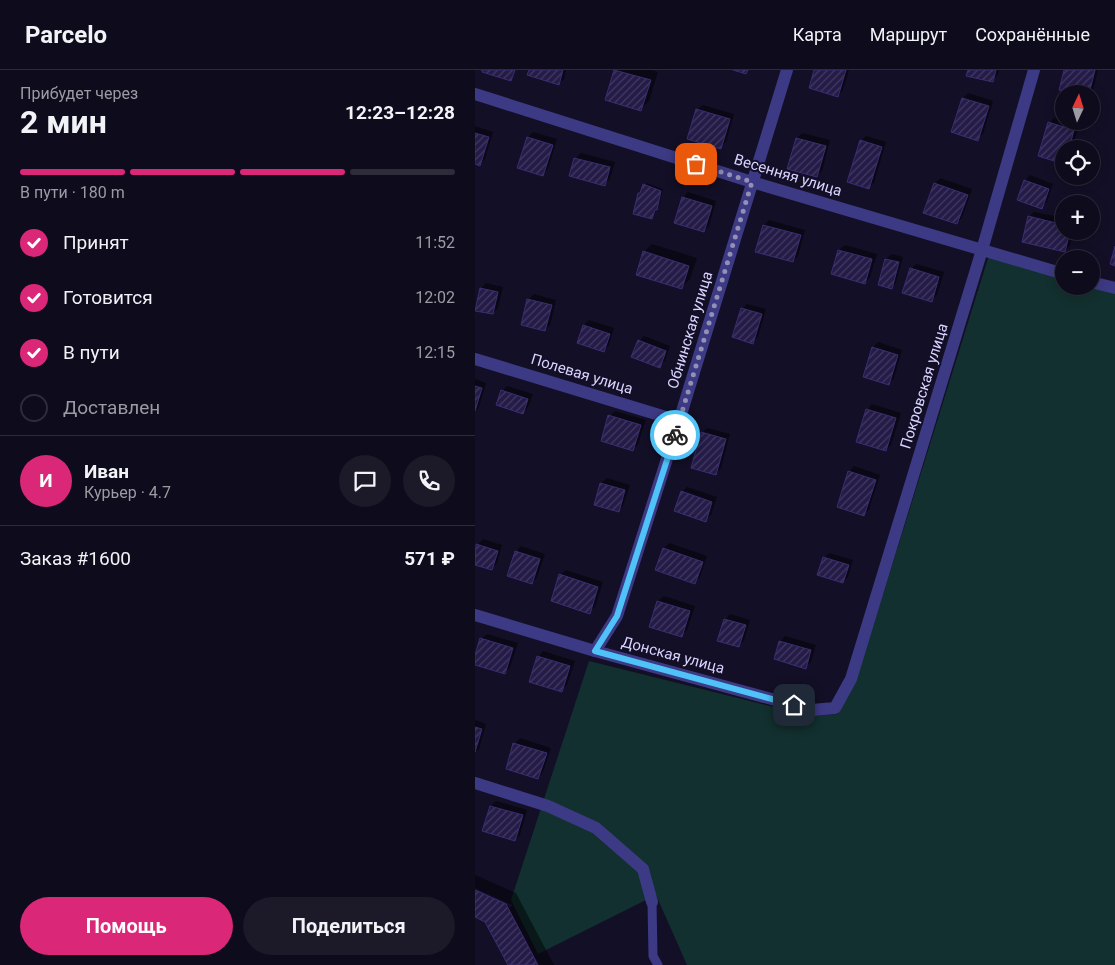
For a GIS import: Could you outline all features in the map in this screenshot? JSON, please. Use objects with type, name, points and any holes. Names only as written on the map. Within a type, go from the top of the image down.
[{"type":"street","name":"Обнинская улица","points":[[595,651],[617,616],[787,70]]},
{"type":"street","name":"Покровская улица","points":[[835,708],[851,679],[982,250],[1034,70]]},
{"type":"street","name":"Весенняя улица","points":[[475,94],[752,182],[1055,271]]},
{"type":"street","points":[[1100,284],[1115,288]]},
{"type":"street","name":"Полевая улица","points":[[475,359],[679,421]]},
{"type":"street","name":"Донская улица","points":[[475,615],[595,651],[812,710],[835,708]]},
{"type":"street","points":[[475,783],[548,806],[596,828],[643,869],[652,902]]},
{"type":"lane","points":[[652,902],[653,956],[657,965]]},
{"type":"green space","points":[[990,252],[1055,270],[1055,295],[1100,295],[1100,287],[1115,288],[1115,965],[687,965],[656,895],[538,954],[511,900],[589,661],[810,716],[838,714],[856,681]]},
{"type":"building","points":[[482,70],[515,70],[511,81],[482,72]]},
{"type":"building","points":[[529,70],[563,70],[559,85],[527,75]]},
{"type":"building","points":[[614,70],[651,80],[641,111],[605,100]]},
{"type":"building","points":[[733,70],[748,70],[746,74]]},
{"type":"building","points":[[814,70],[846,70],[838,97],[809,88]]},
{"type":"building","points":[[968,70],[996,70],[993,82],[966,76]]},
{"type":"building","points":[[1064,70],[1095,70],[1091,85],[1060,85]]},
{"type":"building","points":[[962,98],[989,106],[978,141],[951,132]]},
{"type":"building","points":[[696,109],[730,119],[721,149],[687,139]]},
{"type":"building","points":[[1048,122],[1055,124],[1055,130],[1074,130],[1071,140],[1055,140],[1055,161],[1038,156]]},
{"type":"building","points":[[475,133],[489,137],[480,166],[475,164]]},
{"type":"building","points":[[527,137],[553,145],[543,176],[517,168]]},
{"type":"building","points":[[796,138],[826,146],[817,177],[787,169]]},
{"type":"building","points":[[860,140],[882,147],[869,189],[847,182]]},
{"type":"building","points":[[574,158],[610,167],[605,186],[569,176]]},
{"type":"building","points":[[1024,180],[1049,189],[1042,209],[1017,200]]},
{"type":"building","points":[[934,183],[968,195],[957,224],[923,213]]},
{"type":"building","points":[[643,184],[661,191],[657,210],[655,210],[652,219],[633,214],[638,193],[640,193]]},
{"type":"building","points":[[682,197],[712,206],[704,232],[674,223]]},
{"type":"building","points":[[1028,216],[1055,223],[1055,240],[1068,240],[1065,250],[1056,250],[1022,242]]},
{"type":"building","points":[[763,225],[801,235],[793,262],[755,252]]},
{"type":"building","points":[[1115,246],[1115,266],[1110,264]]},
{"type":"building","points":[[838,250],[872,259],[865,284],[831,274]]},
{"type":"building","points":[[643,251],[689,266],[682,289],[636,275]]},
{"type":"building","points":[[885,259],[899,262],[892,289],[878,285]]},
{"type":"building","points":[[910,268],[939,277],[932,302],[902,293]]},
{"type":"building","points":[[480,288],[498,292],[493,314],[475,311]]},
{"type":"building","points":[[527,299],[552,305],[545,331],[521,325]]},
{"type":"building","points":[[741,308],[762,314],[753,344],[732,337]]},
{"type":"building","points":[[583,325],[610,334],[604,352],[577,343]]},
{"type":"building","points":[[638,340],[666,351],[660,368],[631,357]]},
{"type":"building","points":[[872,347],[898,355],[889,385],[863,377]]},
{"type":"building","points":[[475,386],[482,388],[475,411]]},
{"type":"building","points":[[501,390],[528,399],[523,414],[496,405]]},
{"type":"building","points":[[866,409],[896,418],[886,451],[856,442]]},
{"type":"building","points":[[608,415],[641,425],[633,451],[601,441]]},
{"type":"building","points":[[701,432],[726,439],[716,475],[691,468]]},
{"type":"building","points":[[848,471],[876,480],[864,516],[837,507]]},
{"type":"building","points":[[600,483],[625,490],[619,512],[594,505]]},
{"type":"building","points":[[681,491],[712,502],[706,522],[674,511]]},
{"type":"building","points":[[476,544],[498,551],[492,570],[475,565]]},
{"type":"building","points":[[663,548],[703,562],[695,584],[655,570]]},
{"type":"building","points":[[515,551],[540,559],[532,584],[507,576]]},
{"type":"building","points":[[823,557],[849,565],[843,583],[817,575]]},
{"type":"building","points":[[559,574],[598,587],[590,614],[551,601]]},
{"type":"building","points":[[657,601],[690,611],[682,637],[649,627]]},
{"type":"building","points":[[724,619],[746,625],[739,647],[717,641]]},
{"type":"building","points":[[480,638],[513,648],[505,674],[475,665],[475,655]]},
{"type":"building","points":[[779,641],[811,650],[806,669],[774,659]]},
{"type":"building","points":[[537,656],[570,666],[562,692],[529,682]]},
{"type":"building","points":[[475,727],[482,729],[475,752]]},
{"type":"building","points":[[513,743],[547,753],[538,779],[506,769]]},
{"type":"building","points":[[490,806],[523,815],[515,841],[482,831]]},
{"type":"building","points":[[475,890],[506,904],[538,965],[508,965],[485,922],[475,917]]},
{"type":"way so far","points":[[675,435],[752,182],[696,164]]},
{"type":"route","points":[[675,435],[617,616],[595,651],[794,705]]}]
